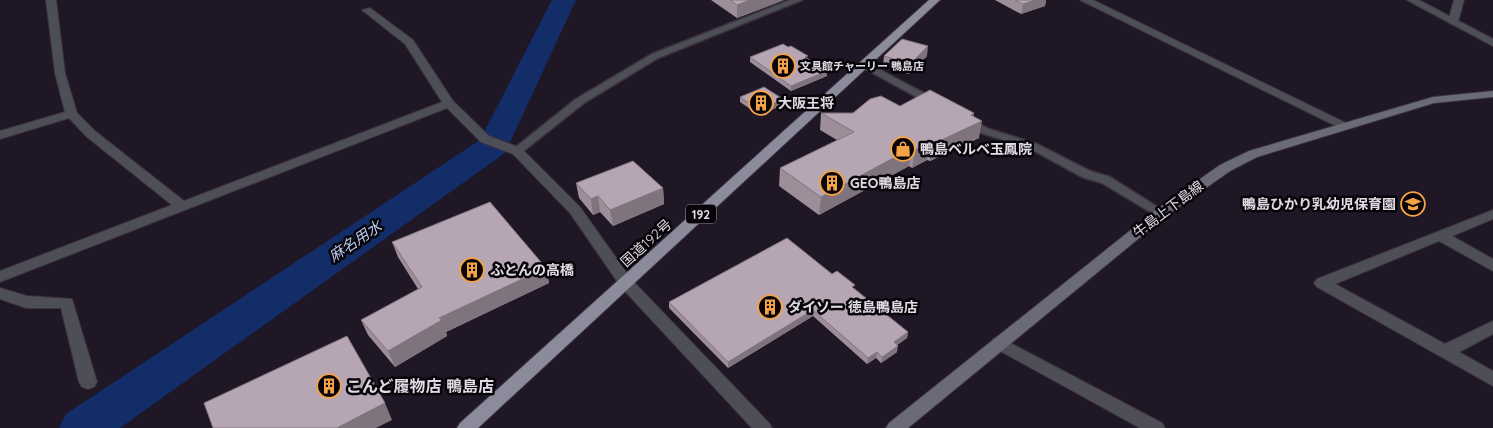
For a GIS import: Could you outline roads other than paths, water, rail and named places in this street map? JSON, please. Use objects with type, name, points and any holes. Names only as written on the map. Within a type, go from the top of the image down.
[{"type":"highway","name":"国道192号","points":[[466,428],[935,0]]},
{"type":"main road","name":"牛島上下島線","points":[[895,428],[1161,213],[1225,168],[1253,154],[1433,100],[1493,94]]},
{"type":"street","points":[[51,0],[54,8],[60,74],[70,114],[91,134],[181,206]]},
{"type":"street","points":[[1085,0],[1346,126]]},
{"type":"street","points":[[1412,0],[1493,43]]},
{"type":"street","points":[[1453,22],[1459,0]]},
{"type":"street","points":[[367,10],[409,42],[449,103],[485,139],[517,151],[575,210],[626,282],[762,428]]},
{"type":"street","points":[[0,277],[449,103]]},
{"type":"street","points":[[0,135],[70,114]]},
{"type":"street","points":[[1493,214],[1322,283],[1493,379]]},
{"type":"street","points":[[1440,235],[1493,266]]},
{"type":"street","points":[[0,293],[26,302],[66,303],[88,382]]},
{"type":"street","points":[[1445,352],[1493,327]]},
{"type":"street","points":[[999,343],[1156,428]]},
{"type":"lane","points":[[517,151],[580,101],[655,56],[798,0]]},
{"type":"lane","points":[[865,65],[985,131],[1033,146],[1086,174],[1106,180],[1161,213]]},
{"type":"waterway","name":"麻名用水","points":[[83,428],[493,146],[564,0]]},
{"type":"place","name":"文具館チャーリー 鴨島店","points":[[783,66]]},
{"type":"place","name":"大阪王将","points":[[761,103]]},
{"type":"place","name":"鴨島ベルベ玉鳳院","points":[[903,149]]},
{"type":"place","name":"GEO鴨島店","points":[[832,183]]},
{"type":"place","name":"鴨島ひかり乳幼児保育園","points":[[1413,204]]},
{"type":"place","name":"ふとんの高橋","points":[[472,270]]},
{"type":"place","name":"ダイソー 徳島鴨島店","points":[[770,307]]},
{"type":"place","name":"こんど履物店 鴨島店","points":[[329,386]]}]
